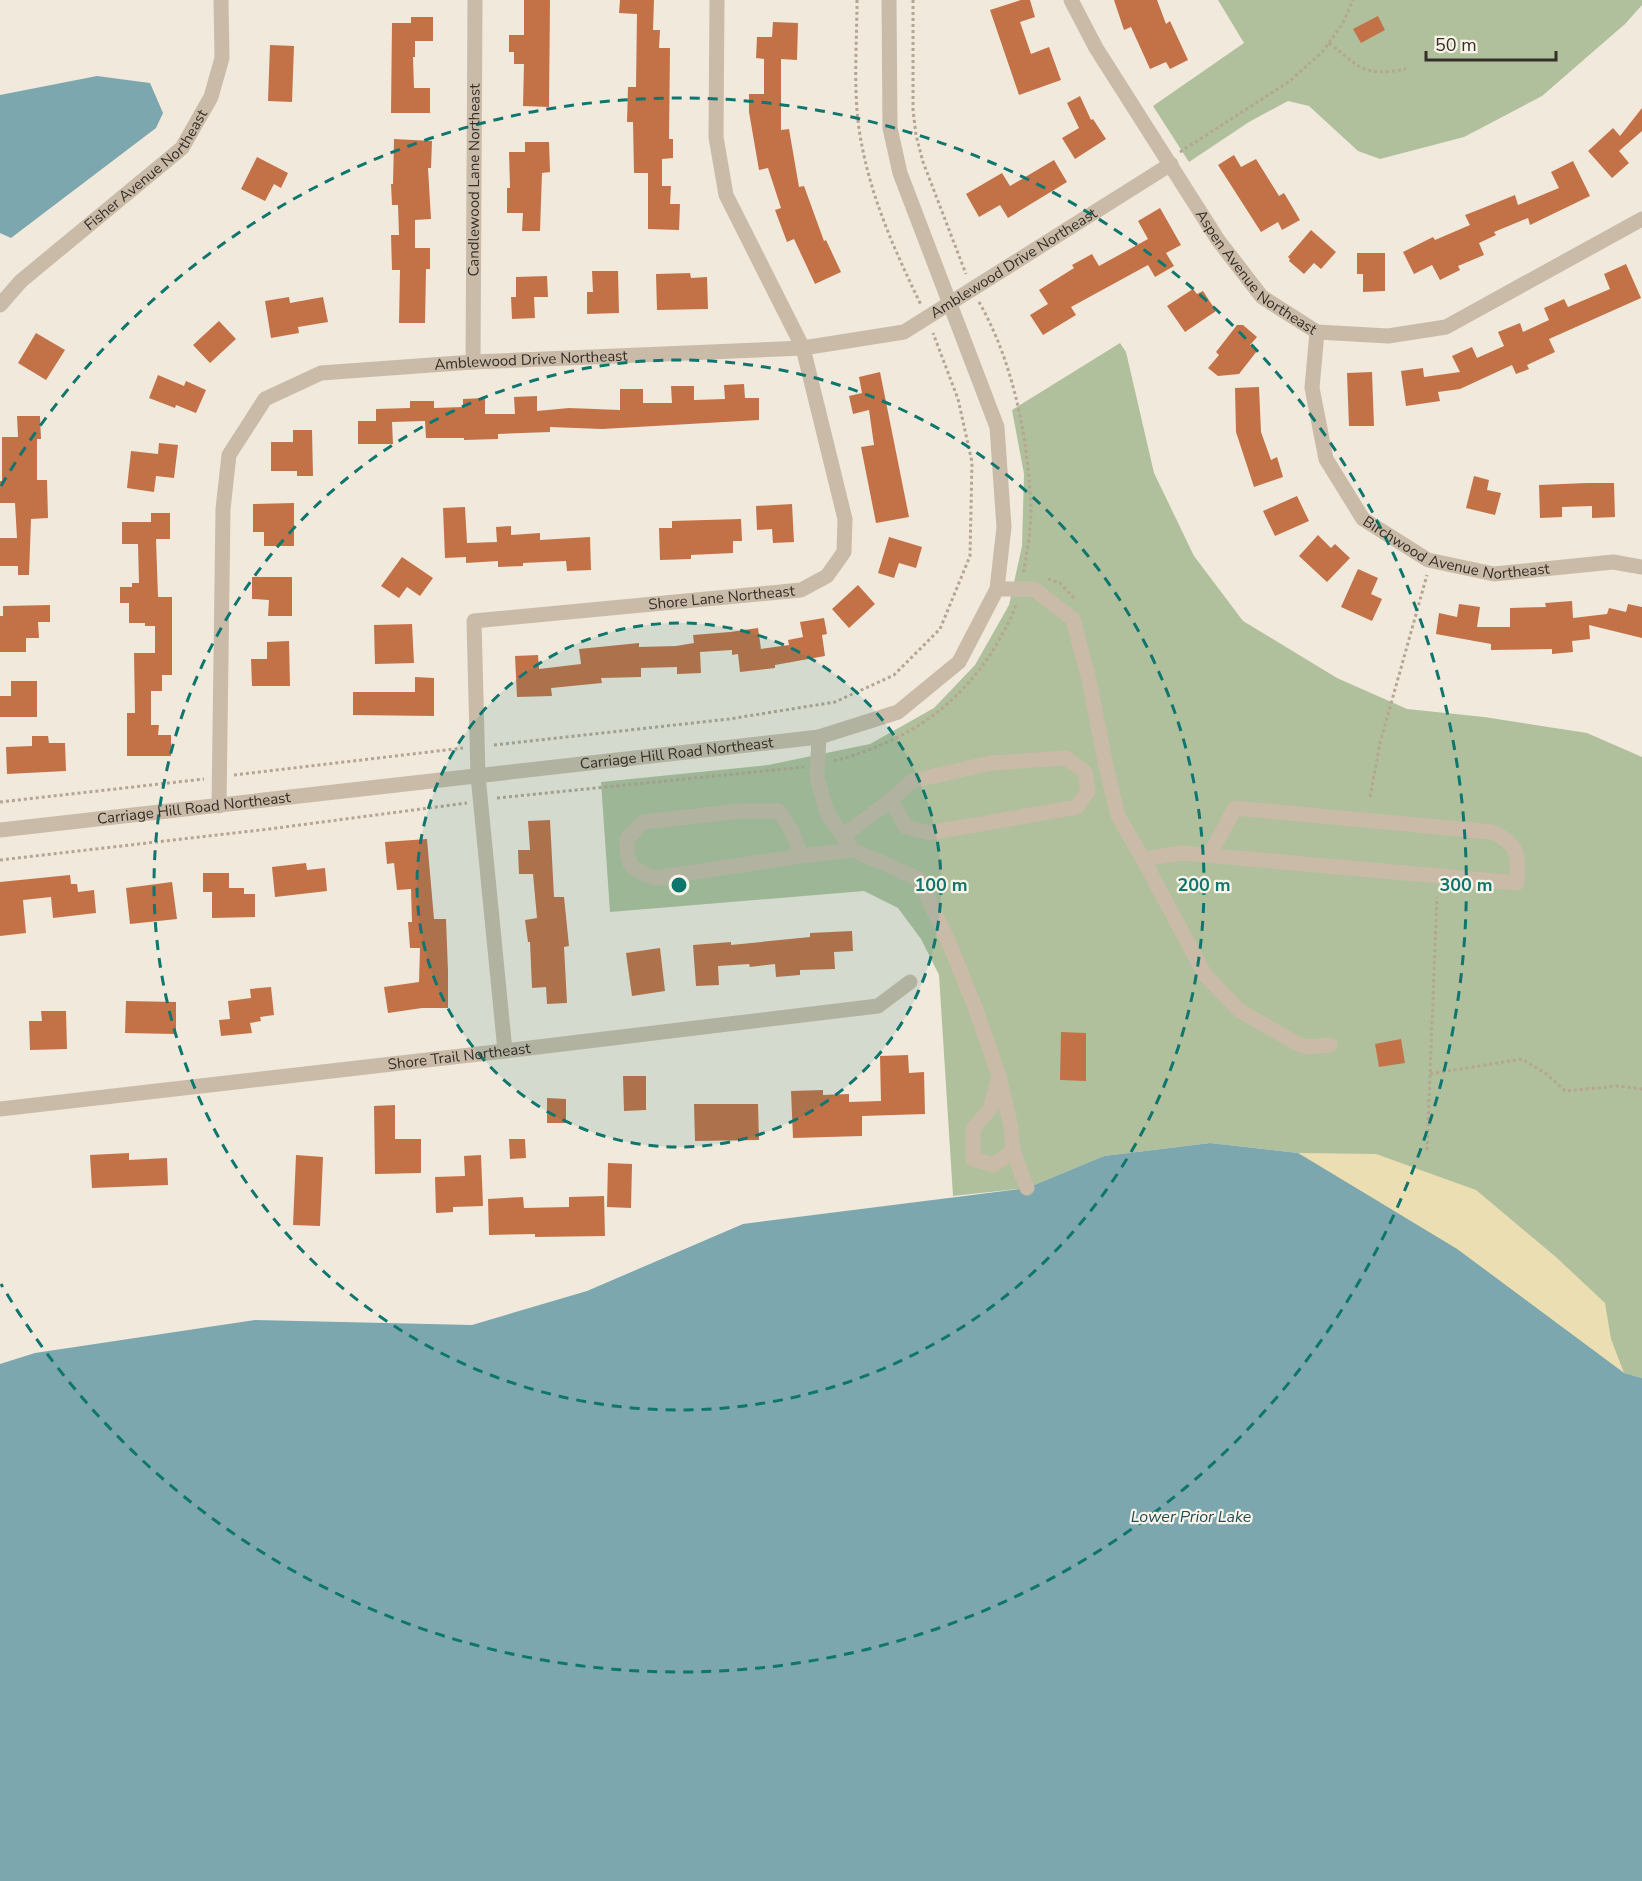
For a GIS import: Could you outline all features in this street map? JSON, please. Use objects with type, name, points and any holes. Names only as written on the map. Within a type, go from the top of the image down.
[{"type":"street","name":"Fisher Avenue Northeast","points":[[0,305],[21,281],[182,148],[211,97],[222,58],[221,0]]},
{"type":"street","name":"Candlewood Lane Northeast","points":[[473,362],[475,0]]},
{"type":"street","name":"Shore Lane Northeast","points":[[505,1051],[478,776],[474,621],[801,590],[827,576],[844,552],[845,519],[803,348],[726,195],[716,137],[717,0]]},
{"type":"street","name":"Carriage Hill Road Northeast","points":[[0,831],[819,737],[898,712],[959,662],[997,589],[1004,526],[997,428],[900,173],[890,128],[889,0]]},
{"type":"street","name":"Aspen Avenue Northeast","points":[[1071,0],[1096,48],[1218,240],[1262,297],[1317,332],[1388,336],[1446,327],[1642,219]]},
{"type":"street","name":"Amblewood Drive Northeast","points":[[219,806],[223,509],[229,454],[265,399],[321,373],[473,362],[803,348],[904,332],[950,305],[1170,162]]},
{"type":"street","name":"Birchwood Avenue Northeast","points":[[1317,332],[1312,388],[1326,459],[1363,519],[1428,560],[1494,574],[1613,562],[1642,567]]},
{"type":"street","points":[[997,589],[1034,589],[1073,619],[1089,680],[1118,816],[1205,975],[1240,1011],[1298,1044],[1308,1047],[1330,1045]]},
{"type":"street","points":[[819,737],[817,777],[827,813],[853,850]]},
{"type":"street","points":[[843,836],[891,800],[912,780],[991,763],[1066,758],[1085,772],[1088,791],[1077,807],[929,833],[906,827],[891,800]]},
{"type":"street","points":[[1143,859],[1182,853],[1209,856],[1517,883],[1518,858],[1509,840],[1492,832],[1235,808],[1209,856]]},
{"type":"street","points":[[801,856],[792,831],[779,811],[741,811],[642,822],[627,839],[626,858],[635,871],[655,878],[853,850],[919,879],[971,996],[999,1076],[1011,1127],[1013,1150],[1027,1188]]},
{"type":"street","name":"Shore Trail Northeast","points":[[0,1109],[878,1006],[910,982]]},
{"type":"street","points":[[999,1076],[990,1109],[973,1129],[973,1159],[994,1165],[1013,1150]]},
{"type":"path","points":[[0,802],[729,719],[835,702],[894,675],[940,630],[970,556],[972,462],[958,399],[927,318],[876,206],[862,145],[856,103],[857,0]]},
{"type":"path","points":[[1170,162],[1290,81],[1323,51],[1343,23],[1353,0]]},
{"type":"path","points":[[1329,43],[1366,71],[1387,73],[1406,69]]},
{"type":"path","points":[[1370,797],[1380,743],[1427,580],[1428,560]]},
{"type":"path","points":[[1427,1150],[1437,897]]},
{"type":"path","points":[[1430,1074],[1522,1059],[1548,1075],[1565,1091],[1619,1086],[1642,1089]]},
{"type":"green space","points":[[1218,0],[1642,0],[1642,5],[1625,24],[1542,96],[1464,137],[1380,159],[1358,151],[1309,106],[1288,101],[1249,122],[1189,162],[1153,106],[1244,43]]},
{"type":"green space","points":[[1120,343],[1126,352],[1154,473],[1194,556],[1243,621],[1337,678],[1407,709],[1484,717],[1587,733],[1642,757],[1642,1378],[1624,1373],[1298,1153],[1210,1143],[1104,1156],[1027,1188],[953,1196],[939,975],[921,939],[898,908],[864,891],[610,912],[601,782],[768,765],[870,744],[934,708],[975,665],[1009,605],[1022,546],[1024,474],[1012,410]]},
{"type":"sand","points":[[1298,1153],[1376,1154],[1476,1190],[1557,1258],[1605,1303],[1611,1339],[1624,1373],[1457,1249]]},
{"type":"water","points":[[97,76],[150,83],[163,113],[156,128],[11,238],[0,233],[0,95]]},
{"type":"water","name":"Lower Prior Lake","points":[[1210,1143],[1298,1153],[1457,1249],[1624,1373],[1642,1378],[1642,1881],[0,1881],[0,1364],[35,1353],[255,1320],[472,1325],[587,1291],[743,1224],[1027,1188],[1104,1156]]},
{"type":"building","points":[[524,0],[550,0],[549,107],[523,106],[524,64],[514,64],[514,52],[509,52],[509,35],[524,35]]},
{"type":"building","points":[[620,0],[654,0],[653,30],[660,30],[659,48],[670,48],[669,139],[673,139],[673,158],[662,159],[662,186],[671,186],[670,204],[680,204],[679,230],[648,229],[648,173],[634,173],[633,122],[627,122],[628,87],[636,87],[637,14],[619,13]]},
{"type":"building","points":[[1021,0],[1030,0],[1035,17],[1020,22],[1031,54],[1049,47],[1061,80],[1019,95],[990,10]]},
{"type":"building","points":[[1114,0],[1157,0],[1166,24],[1170,21],[1188,60],[1170,69],[1166,62],[1150,69],[1131,27],[1124,30]]},
{"type":"building","points":[[1378,16],[1385,30],[1361,43],[1353,29]]},
{"type":"building","points":[[411,17],[433,17],[433,41],[415,41],[415,57],[413,57],[414,88],[430,88],[430,113],[391,113],[392,23],[411,23]]},
{"type":"building","points":[[773,22],[798,23],[797,60],[781,59],[781,130],[789,129],[799,187],[804,186],[824,241],[826,240],[841,272],[815,284],[794,239],[787,242],[775,210],[781,208],[768,168],[759,170],[749,112],[749,94],[764,94],[764,59],[756,58],[757,37],[772,37]]},
{"type":"building","points":[[270,45],[294,46],[292,102],[268,101]]},
{"type":"building","points":[[1080,96],[1091,120],[1093,119],[1106,139],[1075,159],[1062,138],[1079,128],[1067,103]]},
{"type":"building","points":[[1642,108],[1642,131],[1619,151],[1629,163],[1612,178],[1588,151],[1613,128],[1620,136]]},
{"type":"building","points":[[394,139],[432,141],[431,168],[428,168],[431,219],[415,220],[415,248],[430,248],[430,269],[426,269],[425,323],[399,323],[400,270],[392,270],[391,235],[399,235],[398,205],[392,205]]},
{"type":"building","points":[[525,142],[549,142],[550,172],[542,173],[540,231],[522,231],[523,213],[507,213],[507,188],[510,188],[509,152],[525,152]]},
{"type":"building","points":[[1234,155],[1241,167],[1256,159],[1279,196],[1284,193],[1300,220],[1282,230],[1278,222],[1261,232],[1218,165]]},
{"type":"building","points":[[257,157],[288,173],[281,188],[274,184],[265,201],[241,189]]},
{"type":"building","points":[[1054,160],[1067,182],[1008,218],[1000,205],[979,217],[966,194],[1002,173],[1010,186]]},
{"type":"building","points":[[1573,161],[1590,196],[1530,225],[1528,218],[1494,232],[1496,235],[1479,243],[1484,255],[1458,266],[1460,270],[1440,280],[1432,265],[1414,274],[1403,252],[1433,237],[1435,240],[1470,225],[1465,215],[1515,195],[1518,205],[1559,188],[1551,172]]},
{"type":"building","points":[[1160,208],[1181,245],[1166,253],[1174,266],[1155,277],[1148,265],[1071,307],[1076,315],[1043,335],[1030,315],[1048,304],[1039,290],[1074,268],[1072,265],[1092,254],[1099,266],[1148,239],[1138,221]]},
{"type":"building","points":[[1311,230],[1336,252],[1321,269],[1314,263],[1304,274],[1289,261],[1288,257]]},
{"type":"building","points":[[1357,253],[1385,253],[1385,291],[1363,292],[1363,274],[1357,274]]},
{"type":"building","points":[[1626,264],[1641,298],[1549,339],[1555,352],[1527,365],[1529,369],[1516,374],[1512,365],[1460,389],[1438,392],[1440,401],[1406,406],[1401,371],[1423,368],[1424,377],[1460,372],[1452,356],[1472,347],[1477,358],[1504,346],[1498,332],[1520,323],[1523,332],[1549,320],[1544,308],[1564,299],[1568,307],[1610,289],[1604,274]]},
{"type":"building","points":[[592,271],[618,271],[619,313],[587,314],[587,292],[593,292]]},
{"type":"building","points":[[690,273],[691,278],[707,277],[708,309],[657,310],[656,274]]},
{"type":"building","points":[[547,276],[548,297],[534,297],[535,318],[512,319],[511,297],[516,297],[516,277]]},
{"type":"building","points":[[1193,289],[1197,294],[1203,291],[1216,311],[1185,332],[1167,306]]},
{"type":"building","points":[[289,297],[290,303],[323,297],[328,322],[298,327],[299,333],[271,338],[265,301]]},
{"type":"building","points":[[219,321],[236,339],[210,363],[193,345]]},
{"type":"building","points":[[1237,325],[1243,325],[1257,337],[1250,345],[1257,351],[1239,374],[1218,376],[1208,368],[1219,355],[1216,352]]},
{"type":"building","points":[[36,333],[65,350],[46,380],[18,363]]},
{"type":"building","points":[[880,372],[909,517],[876,523],[861,447],[874,445],[869,410],[853,414],[849,396],[862,393],[859,377]]},
{"type":"building","points":[[1372,372],[1374,426],[1349,426],[1347,373]]},
{"type":"building","points":[[158,375],[184,386],[186,381],[206,390],[196,413],[149,398]]},
{"type":"building","points":[[744,384],[745,398],[759,398],[759,420],[602,429],[550,427],[550,432],[498,434],[498,439],[464,440],[464,438],[426,438],[425,421],[392,422],[393,444],[358,444],[358,421],[376,421],[376,409],[410,408],[410,401],[434,401],[434,408],[463,407],[463,399],[485,398],[485,414],[515,414],[514,397],[537,396],[537,411],[569,408],[620,410],[620,389],[643,389],[643,403],[672,403],[671,386],[694,386],[694,400],[725,399],[724,385]]},
{"type":"building","points":[[1259,387],[1261,432],[1271,460],[1277,457],[1283,477],[1254,487],[1236,432],[1235,388]]},
{"type":"building","points":[[17,416],[40,416],[41,439],[37,439],[37,480],[47,480],[48,518],[31,519],[29,575],[18,575],[18,566],[0,566],[0,538],[17,538],[15,503],[0,503],[0,481],[2,481],[2,437],[18,437]]},
{"type":"building","points":[[293,430],[312,430],[313,476],[297,476],[297,471],[271,471],[271,442],[293,442]]},
{"type":"building","points":[[159,443],[178,445],[174,478],[156,476],[154,492],[127,488],[131,451],[158,454]]},
{"type":"building","points":[[1474,476],[1489,480],[1487,490],[1501,493],[1495,515],[1466,508]]},
{"type":"building","points":[[1614,483],[1615,517],[1592,518],[1592,506],[1562,507],[1562,517],[1540,518],[1539,485]]},
{"type":"building","points":[[1297,496],[1309,521],[1275,536],[1263,511]]},
{"type":"building","points":[[294,503],[294,546],[264,546],[264,532],[253,532],[253,504]]},
{"type":"building","points":[[792,504],[794,542],[773,543],[772,529],[757,530],[756,506]]},
{"type":"building","points":[[465,507],[467,543],[497,542],[496,527],[511,526],[511,535],[540,533],[540,540],[590,537],[591,570],[567,571],[566,561],[498,567],[498,561],[466,563],[466,557],[445,558],[443,508]]},
{"type":"building","points":[[151,513],[170,513],[170,539],[156,539],[158,597],[172,597],[172,675],[162,675],[162,691],[151,691],[151,725],[159,725],[158,735],[171,735],[171,756],[127,756],[127,713],[135,713],[134,653],[155,653],[155,626],[145,626],[145,623],[129,623],[129,603],[120,603],[120,587],[132,587],[132,583],[139,583],[138,544],[122,544],[122,522],[151,522]]},
{"type":"building","points":[[741,519],[742,541],[733,541],[733,553],[691,555],[691,559],[660,560],[659,528],[672,528],[672,521]]},
{"type":"building","points":[[1318,535],[1331,548],[1335,544],[1350,558],[1327,582],[1299,556]]},
{"type":"building","points":[[889,537],[922,547],[916,568],[899,563],[894,578],[878,573]]},
{"type":"building","points":[[402,557],[433,578],[420,596],[407,587],[399,598],[381,586]]},
{"type":"building","points":[[1358,569],[1378,578],[1371,594],[1382,599],[1372,621],[1341,607]]},
{"type":"building","points":[[252,577],[292,577],[292,616],[268,616],[269,600],[252,599]]},
{"type":"building","points":[[858,585],[875,604],[849,628],[832,609]]},
{"type":"building","points":[[1572,601],[1573,618],[1607,614],[1609,608],[1626,612],[1628,604],[1642,607],[1642,638],[1589,625],[1590,639],[1572,641],[1573,652],[1552,654],[1552,649],[1491,650],[1491,644],[1436,634],[1439,613],[1457,617],[1459,604],[1480,607],[1477,627],[1510,627],[1510,608],[1546,607],[1545,603]]},
{"type":"building","points":[[50,605],[50,622],[38,622],[39,638],[26,638],[26,652],[0,652],[0,616],[3,616],[3,606]]},
{"type":"building","points":[[824,618],[827,634],[822,635],[825,656],[775,665],[775,668],[740,672],[738,654],[732,655],[732,650],[700,652],[701,673],[677,674],[677,667],[641,668],[641,677],[601,678],[602,683],[551,688],[552,696],[517,697],[515,656],[538,655],[539,669],[581,664],[579,649],[639,643],[639,647],[676,646],[694,643],[693,635],[758,628],[761,649],[789,645],[788,640],[803,637],[800,622]]},
{"type":"building","points":[[412,624],[414,663],[375,664],[374,625]]},
{"type":"building","points":[[289,641],[290,686],[252,686],[251,659],[267,659],[267,642]]},
{"type":"building","points":[[415,677],[434,678],[434,716],[353,715],[353,692],[415,692]]},
{"type":"building","points":[[11,681],[37,681],[37,717],[0,717],[0,696],[11,696]]},
{"type":"building","points":[[32,736],[48,736],[49,743],[65,743],[66,771],[7,774],[6,747],[32,746]]},
{"type":"building","points":[[550,820],[554,897],[564,897],[569,946],[564,947],[567,1003],[547,1004],[546,987],[532,988],[530,942],[528,942],[525,920],[537,918],[533,874],[519,874],[518,850],[530,850],[528,821]]},
{"type":"building","points":[[427,839],[434,919],[446,919],[448,1008],[422,1008],[388,1013],[384,987],[419,982],[420,948],[410,948],[408,922],[412,922],[411,889],[397,890],[394,863],[387,864],[385,842]]},
{"type":"building","points":[[306,863],[307,870],[325,868],[327,891],[275,897],[272,867]]},
{"type":"building","points":[[203,873],[229,873],[229,888],[244,888],[244,894],[255,894],[255,917],[212,918],[212,892],[203,892]]},
{"type":"building","points":[[70,875],[71,884],[77,884],[78,892],[94,890],[96,913],[53,918],[51,897],[23,900],[26,933],[0,936],[0,882]]},
{"type":"building","points":[[172,882],[177,919],[130,924],[126,888]]},
{"type":"building","points":[[852,931],[853,951],[834,952],[835,969],[800,970],[800,975],[776,977],[775,964],[750,967],[749,964],[718,966],[719,985],[696,986],[693,945],[731,942],[731,945],[810,937],[810,933]]},
{"type":"building","points":[[660,948],[665,991],[632,996],[626,953]]},
{"type":"building","points":[[271,987],[274,1015],[260,1017],[261,1021],[250,1023],[252,1033],[221,1036],[219,1020],[230,1019],[228,1001],[251,998],[250,989]]},
{"type":"building","points":[[126,1001],[176,1002],[176,1034],[125,1033]]},
{"type":"building","points":[[41,1011],[66,1011],[67,1049],[30,1050],[29,1021],[42,1021]]},
{"type":"building","points":[[1061,1032],[1086,1033],[1086,1081],[1060,1080]]},
{"type":"building","points":[[1401,1039],[1405,1063],[1379,1067],[1375,1044]]},
{"type":"building","points":[[908,1055],[909,1073],[924,1072],[925,1114],[862,1116],[862,1136],[793,1138],[791,1091],[823,1090],[823,1095],[849,1094],[849,1102],[881,1101],[880,1056]]},
{"type":"building","points":[[623,1076],[646,1076],[646,1110],[624,1111]]},
{"type":"building","points":[[547,1098],[566,1099],[566,1123],[547,1123]]},
{"type":"building","points":[[694,1104],[758,1104],[759,1140],[695,1141]]},
{"type":"building","points":[[395,1105],[395,1139],[421,1139],[421,1173],[375,1174],[374,1106]]},
{"type":"building","points":[[509,1139],[525,1139],[526,1158],[510,1159]]},
{"type":"building","points":[[129,1153],[129,1160],[167,1158],[168,1185],[92,1188],[90,1155]]},
{"type":"building","points":[[296,1155],[323,1157],[320,1226],[293,1225]]},
{"type":"building","points":[[481,1155],[483,1206],[453,1207],[453,1212],[436,1213],[435,1177],[465,1176],[464,1156]]},
{"type":"building","points":[[608,1163],[632,1164],[631,1208],[607,1207]]},
{"type":"building","points":[[604,1196],[605,1236],[489,1235],[488,1199],[523,1197],[524,1208],[569,1207],[569,1197]]}]
